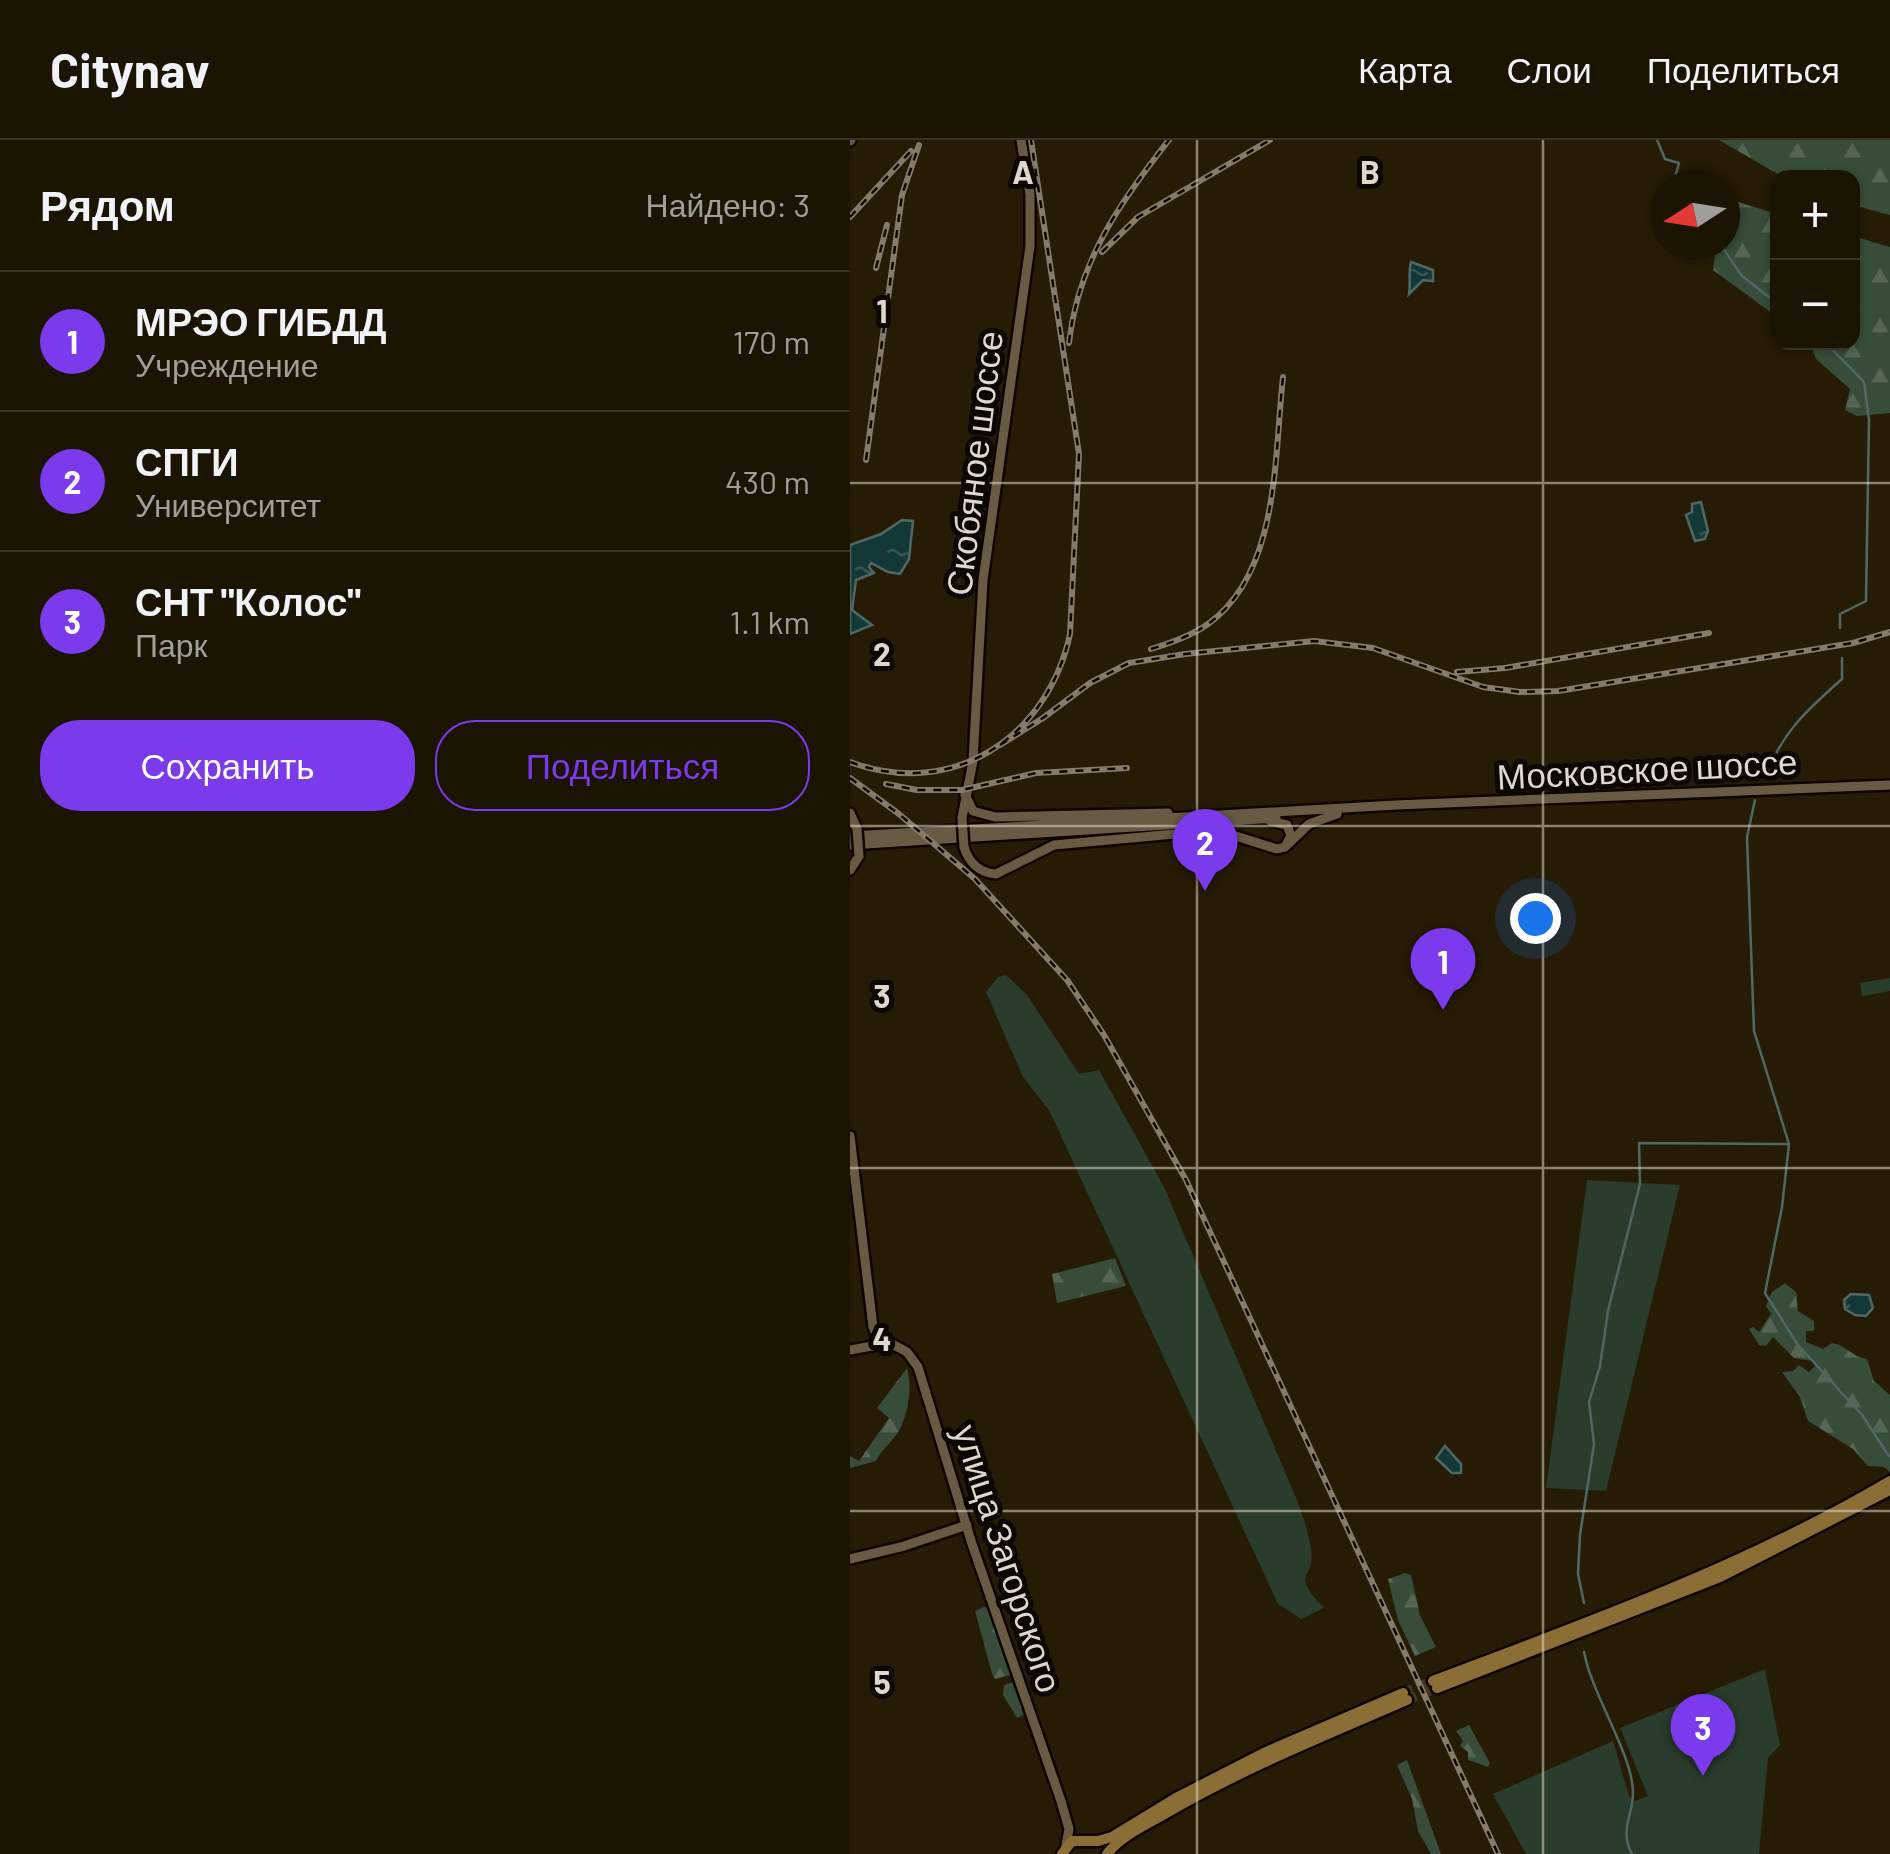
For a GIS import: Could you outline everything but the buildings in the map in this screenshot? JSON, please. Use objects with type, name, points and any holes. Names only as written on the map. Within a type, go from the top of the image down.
[{"type":"main road","name":"Скобяное шоссе","points":[[1021,140],[1030,194],[1030,246],[983,580],[974,748],[962,818],[967,856],[980,870],[996,874],[1042,849],[1082,841],[1208,831],[1277,849],[1285,847]]},
{"type":"main road","name":"Московское шоссе","points":[[1007,831],[1258,820],[1407,807],[1890,785]]},
{"type":"main road","points":[[965,794],[972,810],[995,817],[1154,811],[1216,815]]},
{"type":"main road","name":"Московское шоссе","points":[[1007,831],[1216,815],[1337,814],[1407,807]]},
{"type":"main road","points":[[850,813],[854,862]]},
{"type":"main road","points":[[1285,847],[1309,824],[1337,814]]},
{"type":"main road","points":[[1285,847],[1295,833],[1288,815]]},
{"type":"main road","points":[[1258,820],[1288,825],[1291,836],[1285,847]]},
{"type":"main road","points":[[854,833],[1007,831]]},
{"type":"main road","points":[[850,845],[1007,831]]},
{"type":"main road","name":"улица Загорского","points":[[850,1136],[876,1336],[907,1352],[918,1367],[966,1525],[1061,1801]]},
{"type":"main road","points":[[850,1350],[890,1342]]},
{"type":"main road","points":[[1890,1481],[1716,1570],[1435,1684],[1720,1577],[1890,1490]]},
{"type":"main road","points":[[850,1559],[966,1525]]},
{"type":"main road","points":[[1061,1801],[1075,1830],[1088,1840],[1104,1854],[1135,1832],[1251,1768],[1405,1697],[1266,1752],[1176,1798],[1112,1837],[1088,1840],[1072,1841],[1064,1851]]},
{"type":"main road","points":[[1061,1801],[1069,1828],[1064,1851]]},
{"type":"green space","points":[[1719,140],[1890,140],[1890,215],[1860,207],[1860,170],[1771,170]]},
{"type":"green space","points":[[1740,203],[1770,212],[1770,312],[1713,270],[1714,260],[1740,260]]},
{"type":"green space","points":[[1860,238],[1890,247],[1890,413],[1857,416],[1845,410],[1850,389],[1816,359],[1813,350],[1860,350]]},
{"type":"green space","points":[[1006,975],[1027,995],[1079,1074],[1099,1070],[1164,1187],[1297,1500],[1312,1559],[1305,1581],[1324,1608],[1301,1619],[1278,1604],[1049,1110],[1023,1077],[986,992],[998,977]]},
{"type":"green space","points":[[1890,978],[1890,991],[1862,996],[1860,983]]},
{"type":"green space","points":[[1587,1180],[1680,1185],[1606,1491],[1546,1488]]},
{"type":"green space","points":[[1115,1258],[1126,1286],[1057,1303],[1052,1274]]},
{"type":"green space","points":[[1785,1283],[1796,1292],[1798,1311],[1814,1321],[1814,1331],[1806,1331],[1806,1342],[1823,1349],[1837,1344],[1867,1359],[1874,1381],[1890,1395],[1890,1472],[1884,1467],[1868,1466],[1853,1449],[1808,1421],[1800,1397],[1782,1372],[1793,1371],[1799,1365],[1809,1372],[1815,1366],[1812,1361],[1794,1358],[1773,1337],[1766,1346],[1759,1345],[1749,1329],[1753,1327],[1759,1332],[1771,1314],[1766,1306],[1772,1292]]},
{"type":"green space","points":[[907,1368],[909,1398],[899,1431],[876,1461],[850,1468],[850,1456],[859,1461],[889,1418],[877,1408]]},
{"type":"green space","points":[[1411,1575],[1420,1615],[1436,1647],[1415,1656],[1398,1620],[1388,1579]]},
{"type":"green space","points":[[988,1608],[1011,1675],[995,1679],[992,1674],[975,1611]]},
{"type":"green space","points":[[1765,1669],[1780,1745],[1768,1758],[1759,1854],[1526,1854],[1493,1794],[1613,1741],[1629,1796],[1635,1801],[1648,1796],[1620,1728]]},
{"type":"green space","points":[[1013,1682],[1026,1714],[1017,1718],[1003,1695],[1004,1685]]},
{"type":"green space","points":[[1469,1725],[1490,1763],[1488,1767],[1468,1760],[1468,1752],[1460,1746],[1463,1741],[1456,1731]]},
{"type":"green space","points":[[1407,1760],[1441,1854],[1431,1854],[1418,1831],[1412,1799],[1397,1765]]},
{"type":"water","points":[[1411,262],[1433,270],[1433,281],[1423,280],[1409,294],[1410,270]]},
{"type":"water","points":[[1701,502],[1708,531],[1705,539],[1695,541],[1686,515],[1692,512],[1692,504]]},
{"type":"water","points":[[902,520],[913,521],[909,559],[900,574],[871,563],[869,567],[874,573],[856,580],[852,610],[872,625],[850,634],[850,545],[881,534]]},
{"type":"water","points":[[1851,1294],[1869,1295],[1873,1308],[1866,1316],[1845,1309],[1844,1300]]},
{"type":"water","points":[[1445,1446],[1461,1464],[1461,1473],[1452,1473],[1436,1458]]},
{"type":"waterway","points":[[1657,140],[1665,159],[1679,163],[1677,170]]},
{"type":"waterway","points":[[1731,260],[1742,276],[1770,298]]},
{"type":"waterway","points":[[1833,350],[1864,382],[1869,420],[1866,601],[1840,614],[1840,628]]},
{"type":"waterway","points":[[1766,777],[1787,735],[1842,679],[1842,658]]},
{"type":"waterway","points":[[1755,800],[1747,837],[1754,1031],[1789,1144],[1782,1207],[1765,1293],[1798,1345],[1862,1415],[1889,1456]]},
{"type":"waterway","points":[[1584,1603],[1578,1574],[1594,1444],[1589,1402],[1640,1184],[1639,1143],[1789,1144]]},
{"type":"waterway","points":[[1584,1652],[1631,1778],[1627,1838],[1632,1854]]},
{"type":"tunnel","points":[[1403,1693],[1433,1681]]},
{"type":"tunnel","points":[[1407,1700],[1437,1688]]},
{"type":"railway","points":[[850,762],[888,772],[925,773],[959,765],[990,751],[1018,730],[1041,703],[1058,671],[1070,634],[1079,454],[1031,140]]},
{"type":"railway","points":[[1069,343],[1082,286],[1104,234],[1169,140]]},
{"type":"railway","points":[[1102,252],[1138,217],[1270,140]]},
{"type":"railway","points":[[866,460],[902,195],[919,145]]},
{"type":"railway","points":[[850,217],[911,151]]},
{"type":"railway","points":[[876,268],[887,225]]},
{"type":"railway","points":[[1151,649],[1208,624],[1232,602],[1249,575],[1269,511],[1283,377]]},
{"type":"railway","points":[[1000,745],[1090,683],[1129,663],[1185,654],[1314,641],[1373,648],[1483,687],[1520,692],[1558,691],[1853,643],[1890,632]]},
{"type":"railway","points":[[1457,672],[1505,668],[1709,633]]},
{"type":"railway","points":[[886,784],[917,790],[962,790],[1036,773],[1127,768]]},
{"type":"railway","points":[[850,778],[975,879],[1067,980],[1104,1035],[1186,1180],[1498,1854]]},
{"type":"place","name":"СПГИ","points":[[1205,891]]},
{"type":"place","name":"МРЭО ГИБДД","points":[[1443,1010]]},
{"type":"place","name":"СНТ \"Колос\"","points":[[1703,1776]]}]
